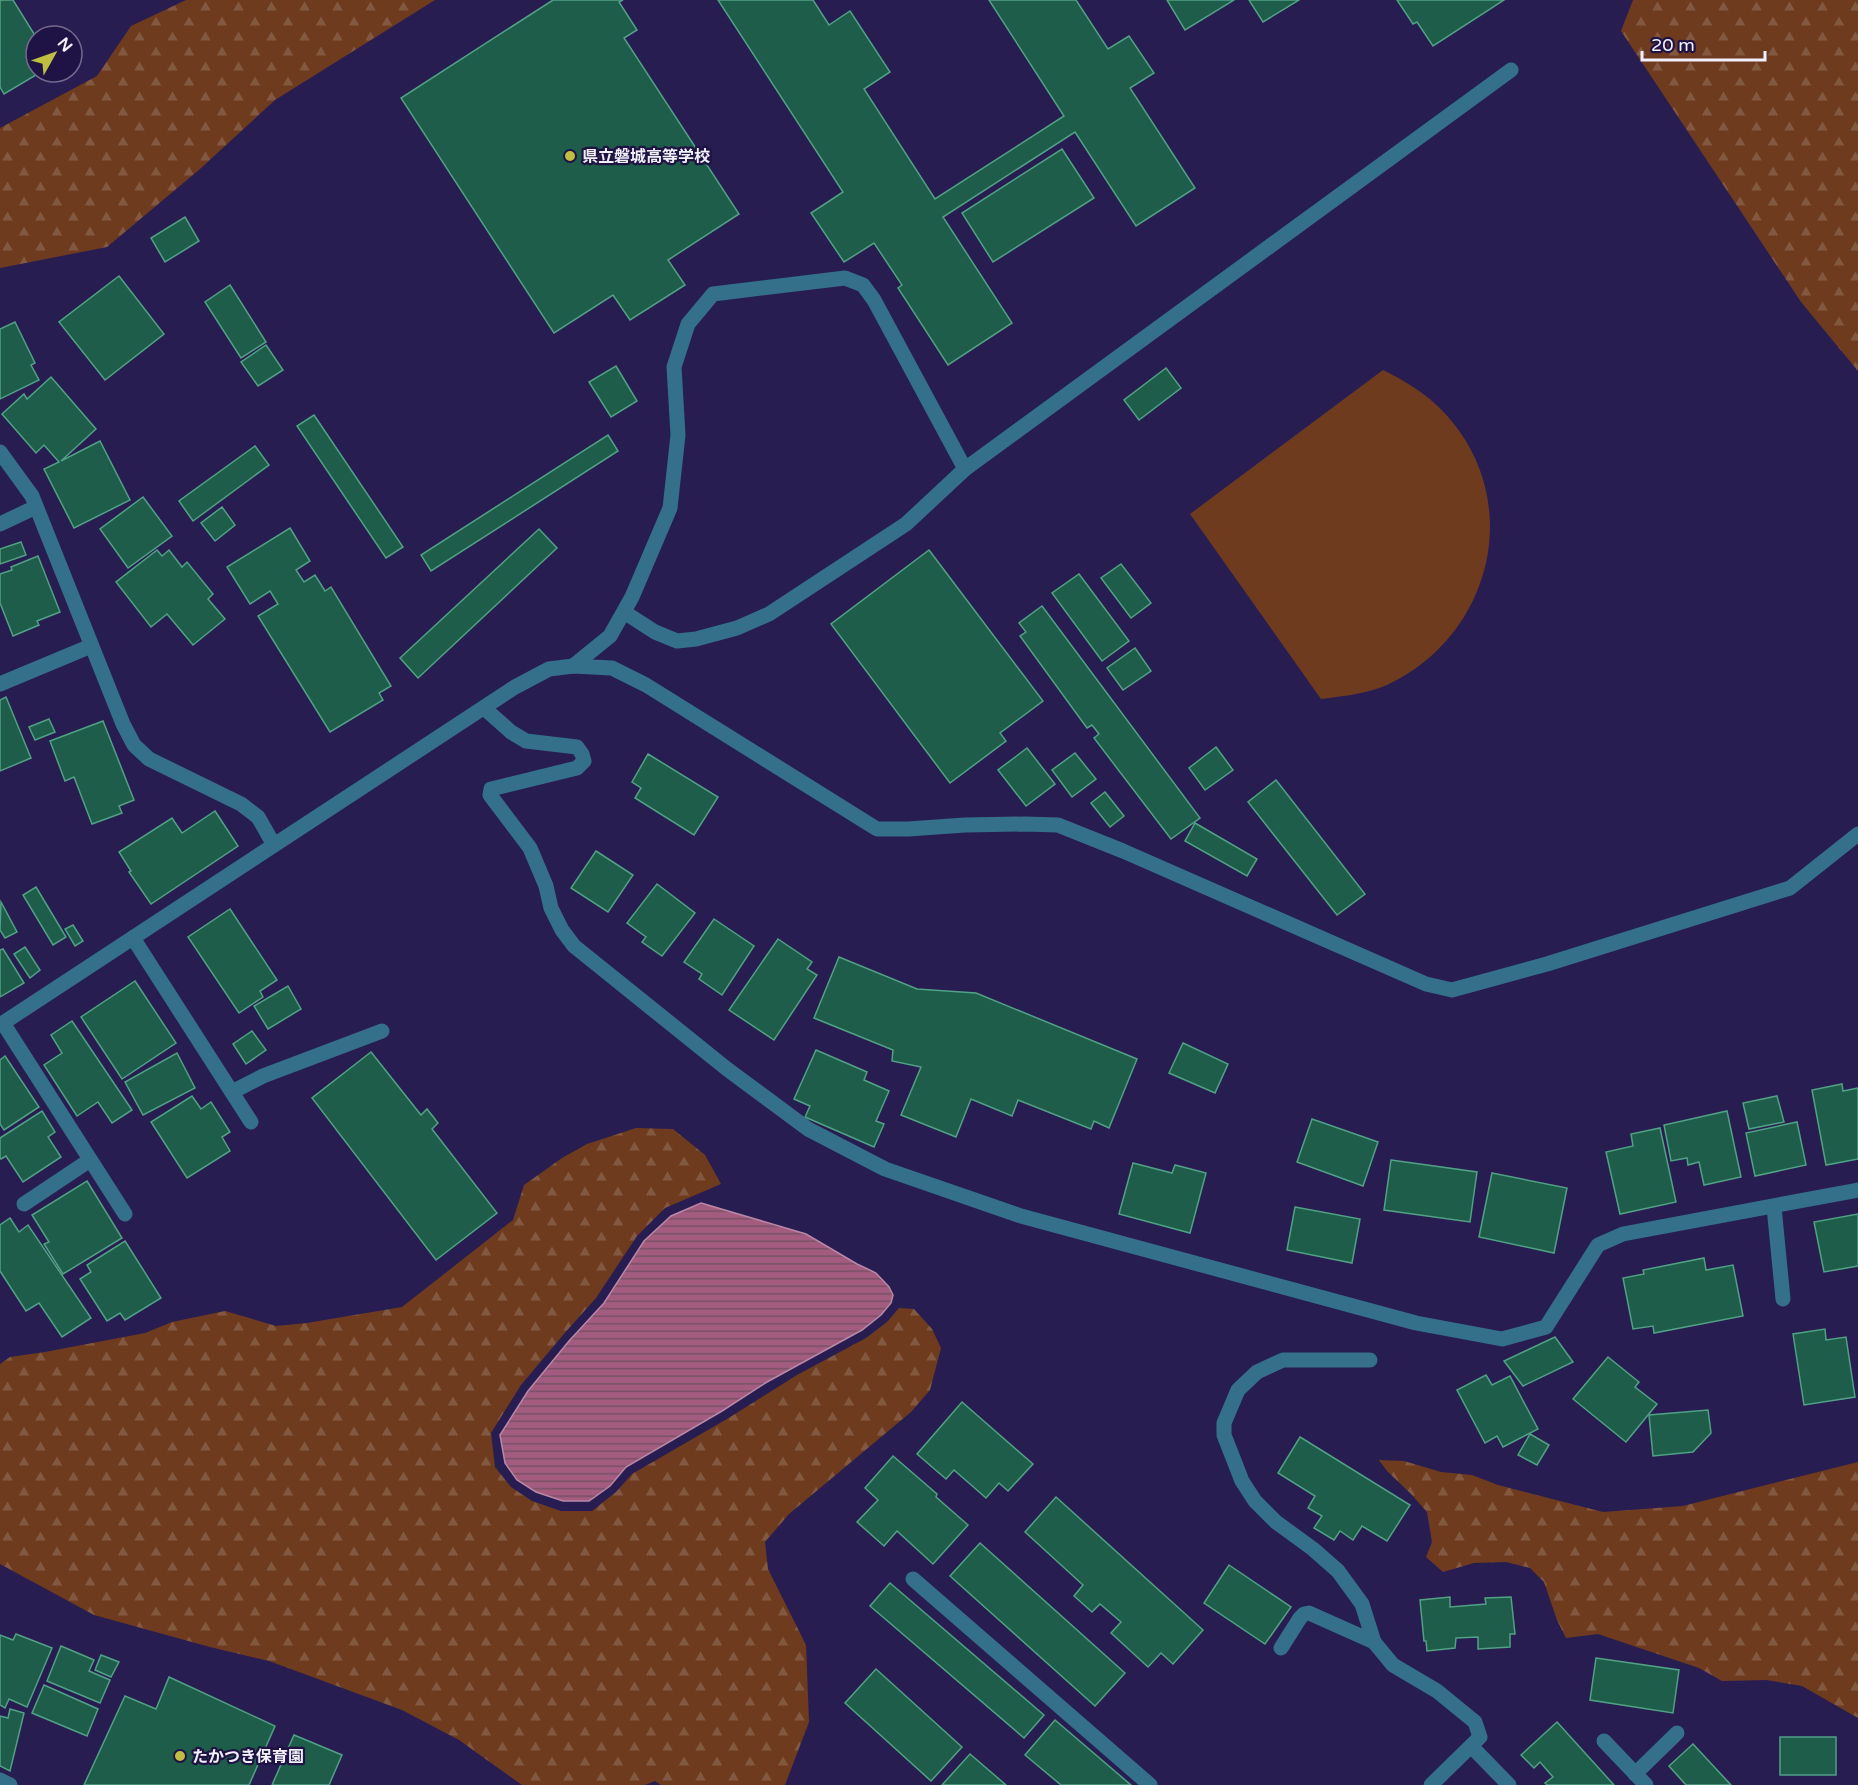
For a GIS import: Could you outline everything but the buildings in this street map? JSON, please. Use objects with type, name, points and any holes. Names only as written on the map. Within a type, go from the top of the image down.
[{"type":"street","points":[[624,612],[655,632],[677,641],[696,639],[737,628],[769,614],[906,524],[965,469],[1511,70]]},
{"type":"street","points":[[573,666],[610,636],[624,612],[670,508],[678,435],[674,367],[688,324],[713,294],[845,278],[863,285],[874,300],[965,469]]},
{"type":"street","points":[[0,452],[32,496],[123,724],[134,745],[149,759],[241,804],[258,817],[274,845]]},
{"type":"street","points":[[0,524],[36,507]]},
{"type":"street","points":[[0,684],[92,646]]},
{"type":"street","points":[[125,1214],[2,1024],[515,687],[549,669],[573,666],[612,668],[646,685],[877,829],[965,825],[1058,825],[1123,851],[1426,984],[1452,990],[1547,964],[1791,888],[1858,834]]},
{"type":"street","points":[[484,708],[511,732],[526,741],[577,747],[582,754],[584,761],[577,768],[491,789],[490,795],[530,848],[544,878],[551,909],[574,946],[727,1069],[808,1129],[885,1169],[1032,1219],[1416,1323],[1502,1339],[1546,1327],[1598,1245],[1623,1234],[1858,1190]]},
{"type":"street","points":[[133,938],[251,1122]]},
{"type":"street","points":[[232,1092],[263,1076],[382,1031]]},
{"type":"street","points":[[24,1203],[90,1160]]},
{"type":"street","points":[[1774,1207],[1783,1299]]},
{"type":"street","points":[[1370,1360],[1283,1360],[1257,1372],[1238,1390],[1224,1423],[1224,1435],[1242,1481],[1255,1501],[1276,1522],[1338,1571],[1362,1604],[1374,1642],[1393,1665],[1437,1691],[1475,1722],[1480,1737],[1431,1785]]},
{"type":"street","points":[[913,1579],[1150,1785]]},
{"type":"street","points":[[1281,1648],[1300,1618],[1309,1613],[1374,1642]]},
{"type":"street","points":[[1604,1741],[1641,1780],[1677,1733]]},
{"type":"street","points":[[1471,1746],[1509,1785]]},
{"type":"street","points":[[0,1780],[10,1785]]},
{"type":"green space","points":[[186,0],[435,0],[275,100],[200,169],[107,247],[0,268],[0,128],[97,76],[131,26]]},
{"type":"green space","points":[[1633,0],[1858,0],[1858,371],[1801,302],[1621,31]]},
{"type":"green space","points":[[1383,370],[1406,382],[1444,412],[1460,432],[1479,467],[1488,503],[1489,540],[1483,575],[1469,609],[1448,639],[1420,665],[1387,685],[1371,691],[1321,699],[1190,514]]},
{"type":"green space","points":[[636,1128],[673,1129],[705,1155],[721,1184],[665,1208],[637,1236],[596,1298],[521,1385],[491,1433],[495,1467],[511,1487],[532,1501],[561,1511],[592,1511],[616,1492],[632,1474],[797,1375],[866,1338],[887,1322],[899,1308],[914,1309],[932,1329],[941,1348],[930,1390],[911,1412],[789,1514],[765,1542],[768,1569],[806,1645],[809,1722],[785,1785],[661,1785],[655,1781],[645,1785],[522,1785],[459,1740],[402,1710],[269,1661],[94,1615],[0,1564],[0,1364],[10,1357],[145,1333],[172,1322],[225,1311],[276,1326],[402,1307],[513,1220],[524,1185],[562,1158],[587,1144]]},
{"type":"green space","points":[[1379,1460],[1404,1461],[1441,1472],[1472,1475],[1498,1485],[1603,1512],[1683,1506],[1858,1462],[1858,1718],[1802,1686],[1767,1680],[1722,1681],[1699,1668],[1598,1634],[1566,1638],[1544,1582],[1530,1568],[1506,1562],[1474,1563],[1443,1572],[1426,1557],[1432,1542],[1427,1512]]},
{"type":"shaded area","points":[[701,1203],[806,1234],[876,1273],[893,1295],[891,1303],[881,1315],[862,1330],[767,1382],[626,1467],[610,1486],[589,1501],[563,1501],[536,1492],[517,1480],[505,1463],[500,1435],[528,1391],[604,1303],[644,1241],[671,1216]]},
{"type":"place","name":"県立磐城高等学校","points":[[570,156]]},
{"type":"place","name":"たかつき保育園","points":[[180,1756]]}]
